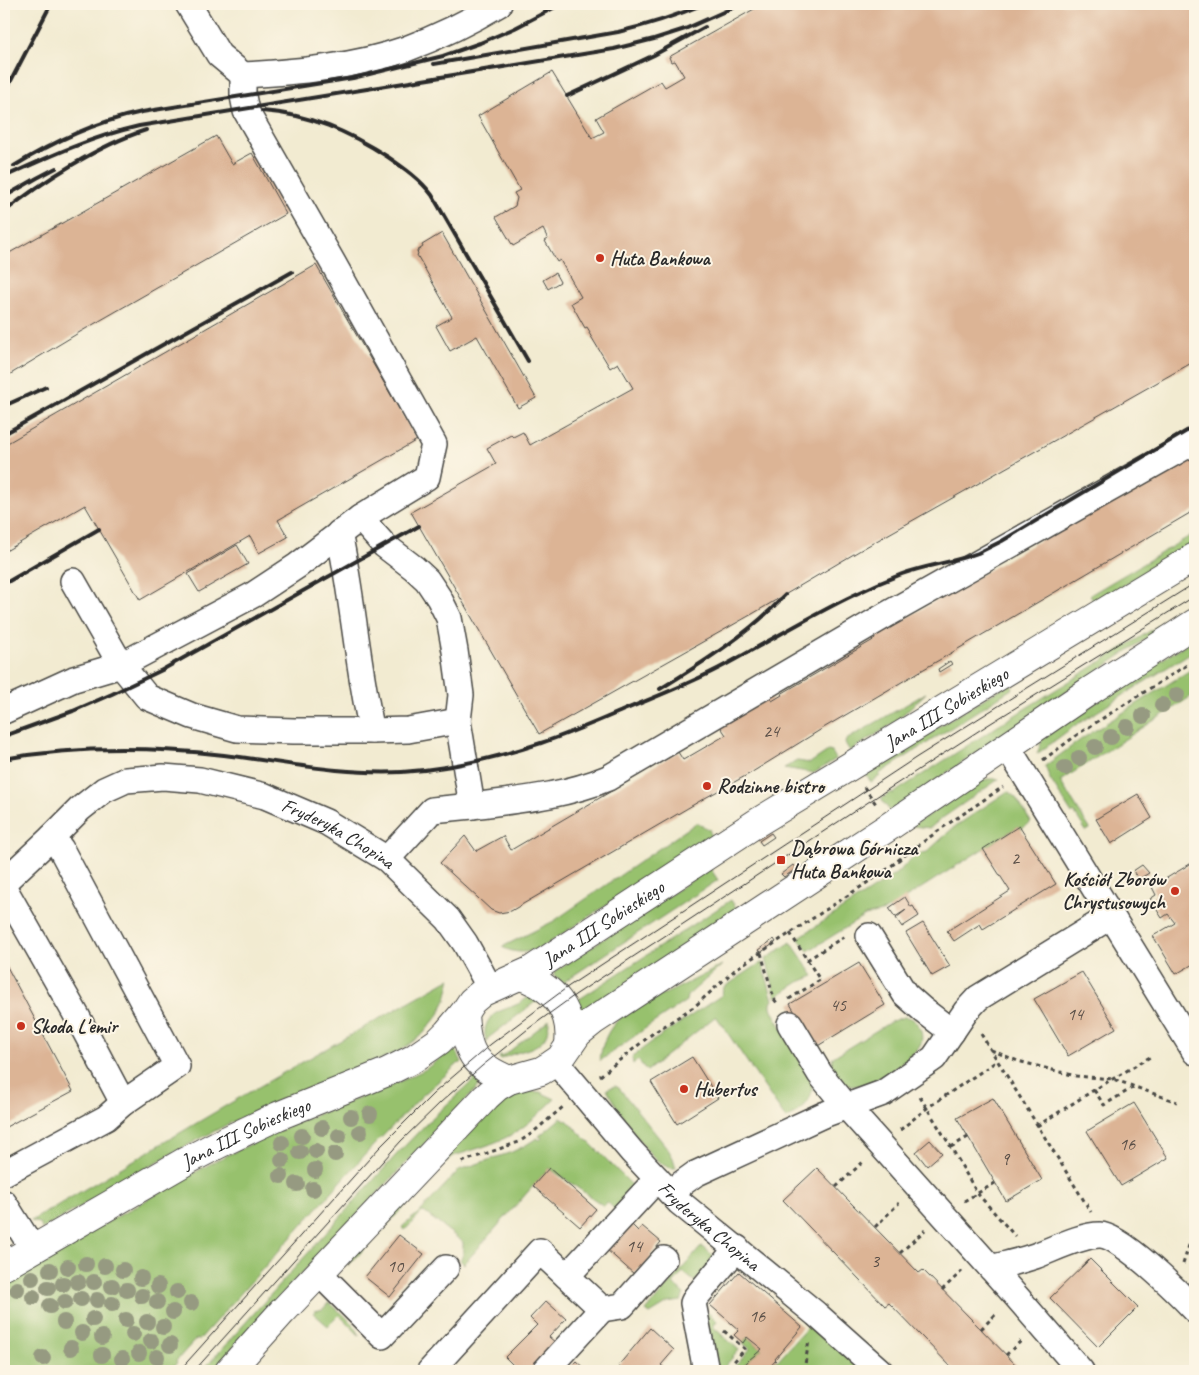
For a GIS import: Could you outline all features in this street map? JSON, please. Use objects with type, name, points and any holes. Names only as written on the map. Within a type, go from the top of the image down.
[{"type":"main road","name":"Jana III Sobieskiego","points":[[4,1266],[221,1142],[278,1116],[400,1066],[439,1041],[477,996],[490,988],[521,976],[551,958],[792,801],[1195,557]]},
{"type":"main road","points":[[229,1371],[319,1273],[497,1087],[509,1080],[540,1071],[562,1053],[582,1029],[593,1021],[1195,623]]},
{"type":"main road","points":[[521,976],[537,982],[554,996],[568,1019],[570,1030],[562,1053]]},
{"type":"main road","points":[[464,1013],[467,1038],[475,1057],[490,1072],[509,1080]]},
{"type":"street","points":[[188,4],[219,54],[243,75],[287,73],[376,58],[456,28],[499,4]]},
{"type":"street","points":[[4,711],[74,679],[121,665],[253,595],[297,566],[360,518],[427,476],[434,444],[246,111],[243,96],[243,75]]},
{"type":"street","points":[[387,858],[432,810],[533,798],[580,788],[608,778],[886,615],[1195,441]]},
{"type":"street","points":[[360,518],[384,545],[427,580],[449,618],[462,695],[458,721],[472,806]]},
{"type":"street","points":[[340,533],[362,683],[372,730]]},
{"type":"street","points":[[73,581],[121,665],[147,697],[192,716],[237,729],[294,732],[408,730],[458,721]]},
{"type":"street","points":[[1008,746],[1195,1052]]},
{"type":"street","name":"Fryderyka Chopina","points":[[52,837],[80,809],[104,790],[126,780],[163,777],[200,780],[265,796],[326,822],[387,858],[448,919],[490,988]]},
{"type":"street","points":[[4,882],[52,837],[62,849],[178,1066],[123,1103],[106,1118],[4,1173]]},
{"type":"street","points":[[4,888],[78,1018],[123,1103]]},
{"type":"street","points":[[567,1276],[663,1186],[695,1174],[823,1115],[884,1094],[934,1058],[966,1010],[978,998],[1112,916]]},
{"type":"street","points":[[869,936],[905,994],[952,1032]]},
{"type":"street","points":[[784,1015],[820,1074],[846,1106],[1081,1371]]},
{"type":"street","name":"Fryderyka Chopina","points":[[562,1053],[632,1152],[663,1186],[692,1213],[816,1314],[880,1371]]},
{"type":"street","points":[[4,1203],[32,1249]]},
{"type":"street","points":[[991,1268],[1033,1257],[1090,1236],[1103,1235],[1124,1245],[1174,1288],[1195,1310]]},
{"type":"street","points":[[706,1371],[693,1303],[737,1248]]},
{"type":"street","points":[[430,1371],[540,1251],[602,1309]]},
{"type":"street","points":[[545,1371],[602,1309],[622,1306],[664,1259]]},
{"type":"street","points":[[319,1273],[382,1336],[446,1268]]},
{"type":"path","points":[[1041,762],[1081,732],[1195,660]]},
{"type":"path","points":[[601,1075],[652,1034],[695,1006],[737,968],[886,871],[908,852],[1010,783]]},
{"type":"path","points":[[864,786],[875,803]]},
{"type":"path","points":[[807,960],[862,925],[869,936]]},
{"type":"path","points":[[761,953],[774,999],[784,1015],[820,980],[790,933]]},
{"type":"path","points":[[966,1010],[1097,1221],[1103,1235]]},
{"type":"path","points":[[990,1050],[1018,1061],[1076,1076],[1113,1079],[1177,1102]]},
{"type":"path","points":[[1037,1126],[1150,1057]]},
{"type":"path","points":[[836,1188],[882,1145],[927,1108],[997,1061]]},
{"type":"path","points":[[907,1077],[951,1147],[977,1193],[1033,1257]]},
{"type":"path","points":[[1094,1090],[1104,1105],[1134,1087]]},
{"type":"path","points":[[458,1164],[518,1142],[531,1134],[564,1106]]},
{"type":"path","points":[[951,1147],[968,1137]]},
{"type":"path","points":[[900,1253],[943,1214],[995,1183]]},
{"type":"path","points":[[875,1227],[918,1185]]},
{"type":"path","points":[[1174,1288],[1195,1227]]},
{"type":"green space","points":[[1195,533],[1195,542],[1095,603],[1090,595]]},
{"type":"green space","points":[[1195,603],[1195,608],[1153,634],[890,811],[881,799],[891,792],[892,794]]},
{"type":"green space","points":[[1195,638],[1195,650],[1073,727],[1037,754],[1042,740],[1054,730]]},
{"type":"green space","points":[[1195,667],[1195,694],[1060,781],[1090,829],[1086,831],[1074,812],[1072,814],[1050,779],[1045,766],[1083,738]]},
{"type":"green space","points":[[1010,683],[1013,688],[879,774],[880,776],[871,782],[864,772]]},
{"type":"green space","points":[[926,693],[894,723],[850,751],[845,743],[846,740]]},
{"type":"green space","points":[[828,751],[832,752],[836,759],[814,773],[784,768],[797,761],[810,763]]},
{"type":"green space","points":[[987,779],[999,779],[930,828],[912,826],[978,782]]},
{"type":"green space","points":[[1008,791],[1016,798],[1031,822],[1021,829],[1019,826],[885,911],[865,916],[808,951],[798,938],[887,880],[917,854],[927,852],[953,828]]},
{"type":"green space","points":[[696,823],[709,829],[711,835],[708,839],[541,948],[522,952],[502,947],[554,921]]},
{"type":"green space","points":[[710,868],[718,880],[565,981],[566,983],[564,984],[554,975],[554,972]]},
{"type":"green space","points":[[731,900],[738,911],[583,1013],[579,1011],[575,1001],[577,999]]},
{"type":"green space","points":[[791,942],[814,976],[799,982],[776,997],[766,959]]},
{"type":"green space","points":[[762,962],[773,1000],[771,1004],[772,1010],[810,1073],[812,1081],[811,1095],[799,1111],[786,1119],[716,1016],[647,1071],[638,1060],[633,1064],[632,1058],[637,1053],[722,995],[723,988]]},
{"type":"green space","points":[[722,965],[687,996],[686,1001],[600,1061],[607,1035],[620,1018],[635,1008]]},
{"type":"green space","points":[[451,978],[446,1000],[439,1014],[423,1034],[400,1051],[282,1099],[230,1123],[169,1155],[42,1229],[39,1223],[31,1221],[239,1098]]},
{"type":"green space","points":[[530,996],[538,1002],[535,1002],[487,1039],[488,1041],[486,1042],[485,1028],[488,1021],[500,1011],[520,1003]]},
{"type":"green space","points":[[904,1017],[913,1019],[921,1031],[921,1043],[915,1052],[896,1068],[872,1081],[849,1086],[841,1083],[830,1068],[833,1057],[892,1021]]},
{"type":"green space","points":[[549,1019],[548,1030],[540,1043],[526,1050],[501,1059],[499,1058],[501,1055],[502,1057]]},
{"type":"green space","points":[[455,1049],[462,1062],[423,1095],[372,1147],[199,1340],[196,1339],[176,1361],[177,1363],[169,1371],[4,1371],[4,1281],[217,1160],[296,1123],[403,1080],[426,1069]]},
{"type":"green space","points":[[475,1078],[480,1085],[266,1311],[212,1371],[202,1371],[397,1154]]},
{"type":"green space","points":[[615,1086],[619,1088],[668,1149],[676,1168],[669,1167],[660,1162],[642,1144],[607,1089]]},
{"type":"green space","points":[[527,1091],[540,1092],[555,1099],[527,1124],[509,1136],[450,1158],[348,1266],[351,1258],[494,1107],[518,1093]]},
{"type":"green space","points":[[561,1118],[568,1121],[633,1186],[635,1190],[618,1212],[607,1202],[604,1206],[549,1168],[464,1264],[460,1260],[463,1255],[463,1242],[424,1212],[405,1230],[402,1227],[422,1210],[459,1170],[512,1152],[537,1138],[540,1140],[542,1138],[539,1136]]},
{"type":"green space","points":[[703,1247],[716,1258],[695,1282],[683,1272],[673,1284],[684,1294],[681,1301],[668,1303],[650,1314],[646,1311],[700,1248]]},
{"type":"green space","points":[[329,1302],[351,1322],[359,1335],[339,1315],[328,1326],[313,1313],[323,1309]]},
{"type":"green space","points":[[705,1310],[717,1321],[713,1327],[739,1350],[721,1371],[716,1371]]},
{"type":"green space","points":[[811,1323],[863,1371],[766,1371]]},
{"type":"green space","points":[[747,1337],[762,1349],[739,1371],[734,1371],[732,1370],[750,1349],[743,1343]]},
{"type":"building","points":[[763,4],[1195,4],[1195,361],[539,734],[411,512],[496,464],[487,448],[511,435],[513,437],[523,432],[530,445],[633,388],[618,363],[610,368],[587,327],[585,328],[571,303],[581,297],[560,260],[557,262],[545,241],[548,239],[543,229],[513,246],[496,217],[515,206],[517,198],[514,193],[520,190],[478,116],[552,72],[592,138],[604,132],[596,118],[661,81],[665,87],[684,76],[675,61],[671,62],[669,57]]},
{"type":"building","points":[[216,136],[232,164],[252,153],[286,214],[80,332],[4,378],[4,256]]},
{"type":"building","points":[[442,233],[536,398],[518,408],[477,336],[450,351],[436,326],[452,317],[417,255],[417,251],[423,247],[422,245]]},
{"type":"building","points":[[316,265],[417,440],[278,520],[288,537],[259,553],[250,536],[140,600],[85,505],[4,552],[4,445]]},
{"type":"building","points":[[555,273],[560,282],[548,289],[543,280]]},
{"type":"building","points":[[1195,454],[1195,510],[825,727],[749,774],[511,911],[499,913],[491,910],[440,863],[465,836],[476,851],[503,836],[511,850],[678,752],[683,760],[726,735],[720,726],[770,697],[772,701],[875,639],[874,637],[1102,503],[1104,507]]},
{"type":"building","points":[[237,545],[248,564],[199,592],[188,574]]},
{"type":"building","points":[[950,661],[952,664],[939,672],[938,669]]},
{"type":"building","points":[[1138,794],[1152,818],[1111,844],[1096,819]]},
{"type":"building","points":[[1019,826],[1056,884],[983,929],[980,924],[954,941],[947,931],[1010,891],[983,849]]},
{"type":"building","points":[[771,833],[774,837],[762,845],[759,841]]},
{"type":"building","points":[[1195,861],[1195,908],[1188,913],[1189,915],[1195,911],[1195,963],[1176,974],[1153,936],[1175,923],[1168,914],[1162,918],[1150,899],[1156,895],[1152,887]]},
{"type":"building","points":[[793,865],[796,869],[784,877],[781,874]]},
{"type":"building","points":[[1142,865],[1149,873],[1139,879],[1133,871]]},
{"type":"building","points":[[905,897],[919,916],[902,927],[896,918],[906,910],[895,917],[889,908]]},
{"type":"building","points":[[923,923],[950,966],[932,976],[906,933]]},
{"type":"building","points":[[774,939],[776,942],[760,953],[758,950]]},
{"type":"building","name":"Skoda L'emir","points":[[4,961],[73,1091],[4,1128]]},
{"type":"building","points":[[859,963],[885,1005],[816,1047],[790,1004]]},
{"type":"building","points":[[1082,972],[1116,1028],[1068,1056],[1034,999]]},
{"type":"building","name":"Hubertus","points":[[692,1057],[718,1098],[677,1124],[651,1082]]},
{"type":"building","points":[[993,1098],[1042,1180],[1006,1201],[957,1118]]},
{"type":"building","points":[[1134,1103],[1168,1158],[1121,1186],[1087,1131]]},
{"type":"building","points":[[930,1140],[942,1153],[927,1166],[916,1152]]},
{"type":"building","points":[[549,1168],[596,1209],[580,1227],[533,1186]]},
{"type":"building","points":[[817,1168],[919,1273],[923,1270],[1022,1371],[955,1371],[889,1303],[885,1306],[783,1200]]},
{"type":"building","points":[[631,1224],[638,1231],[642,1226],[661,1242],[650,1255],[652,1257],[643,1269],[639,1268],[634,1274],[606,1249]]},
{"type":"building","points":[[399,1235],[424,1254],[390,1297],[365,1277]]},
{"type":"building","points":[[1090,1259],[1138,1307],[1098,1347],[1050,1298]]},
{"type":"building","points":[[739,1272],[802,1327],[766,1371],[739,1371],[762,1349],[747,1337],[743,1343],[734,1335],[739,1330],[710,1305]]},
{"type":"building","points":[[546,1301],[566,1319],[549,1337],[556,1343],[529,1371],[519,1371],[505,1357],[537,1325],[530,1318]]},
{"type":"building","points":[[650,1328],[674,1350],[661,1365],[668,1371],[624,1371],[618,1366]]},
{"type":"building","points":[[576,1361],[587,1371],[567,1371]]},
{"type":"tram line","points":[[179,1371],[379,1148],[434,1093],[491,1044],[569,986],[917,757],[1195,583]]},
{"type":"tram line","points":[[194,1371],[401,1141],[441,1102],[528,1029],[575,995],[873,799],[1195,596]]},
{"type":"railway","points":[[4,94],[51,4]]},
{"type":"railway","points":[[14,166],[76,133],[108,121],[142,112],[353,78],[443,56],[515,28],[561,4]]},
{"type":"railway","points":[[434,64],[618,32],[662,20],[704,4]]},
{"type":"railway","points":[[4,177],[87,142],[139,126],[614,49],[685,29],[741,4]]},
{"type":"railway","points":[[567,96],[654,55],[705,27]]},
{"type":"railway","points":[[262,111],[312,120],[343,132],[388,157],[417,179],[432,195],[528,361]]},
{"type":"railway","points":[[4,212],[36,188],[91,154],[146,130]]},
{"type":"railway","points":[[4,197],[56,168]]},
{"type":"railway","points":[[4,434],[292,272]]},
{"type":"railway","points":[[4,406],[46,387]]},
{"type":"railway","points":[[4,759],[58,752],[141,749],[224,755],[334,770],[402,772],[472,762],[507,753],[572,732],[713,672],[805,620],[884,581],[911,571],[978,553],[1002,541],[1195,426]]},
{"type":"railway","points":[[4,736],[73,711],[162,670],[419,526]]},
{"type":"railway","points":[[4,584],[99,529]]},
{"type":"railway","points":[[660,689],[742,634],[785,595]]},
{"type":"place","name":"Huta Bankowa","points":[[600,258]]},
{"type":"place","name":"Rodzinne bistro","points":[[707,786]]},
{"type":"place","name":"Dąbrowa Górnicza Huta Bankowa","points":[[781,860]]},
{"type":"place","name":"Kościół Zborów Chrystusowych","points":[[1175,891]]},
{"type":"place","name":"Skoda L'emir","points":[[21,1026]]},
{"type":"place","name":"Hubertus","points":[[684,1089]]}]
